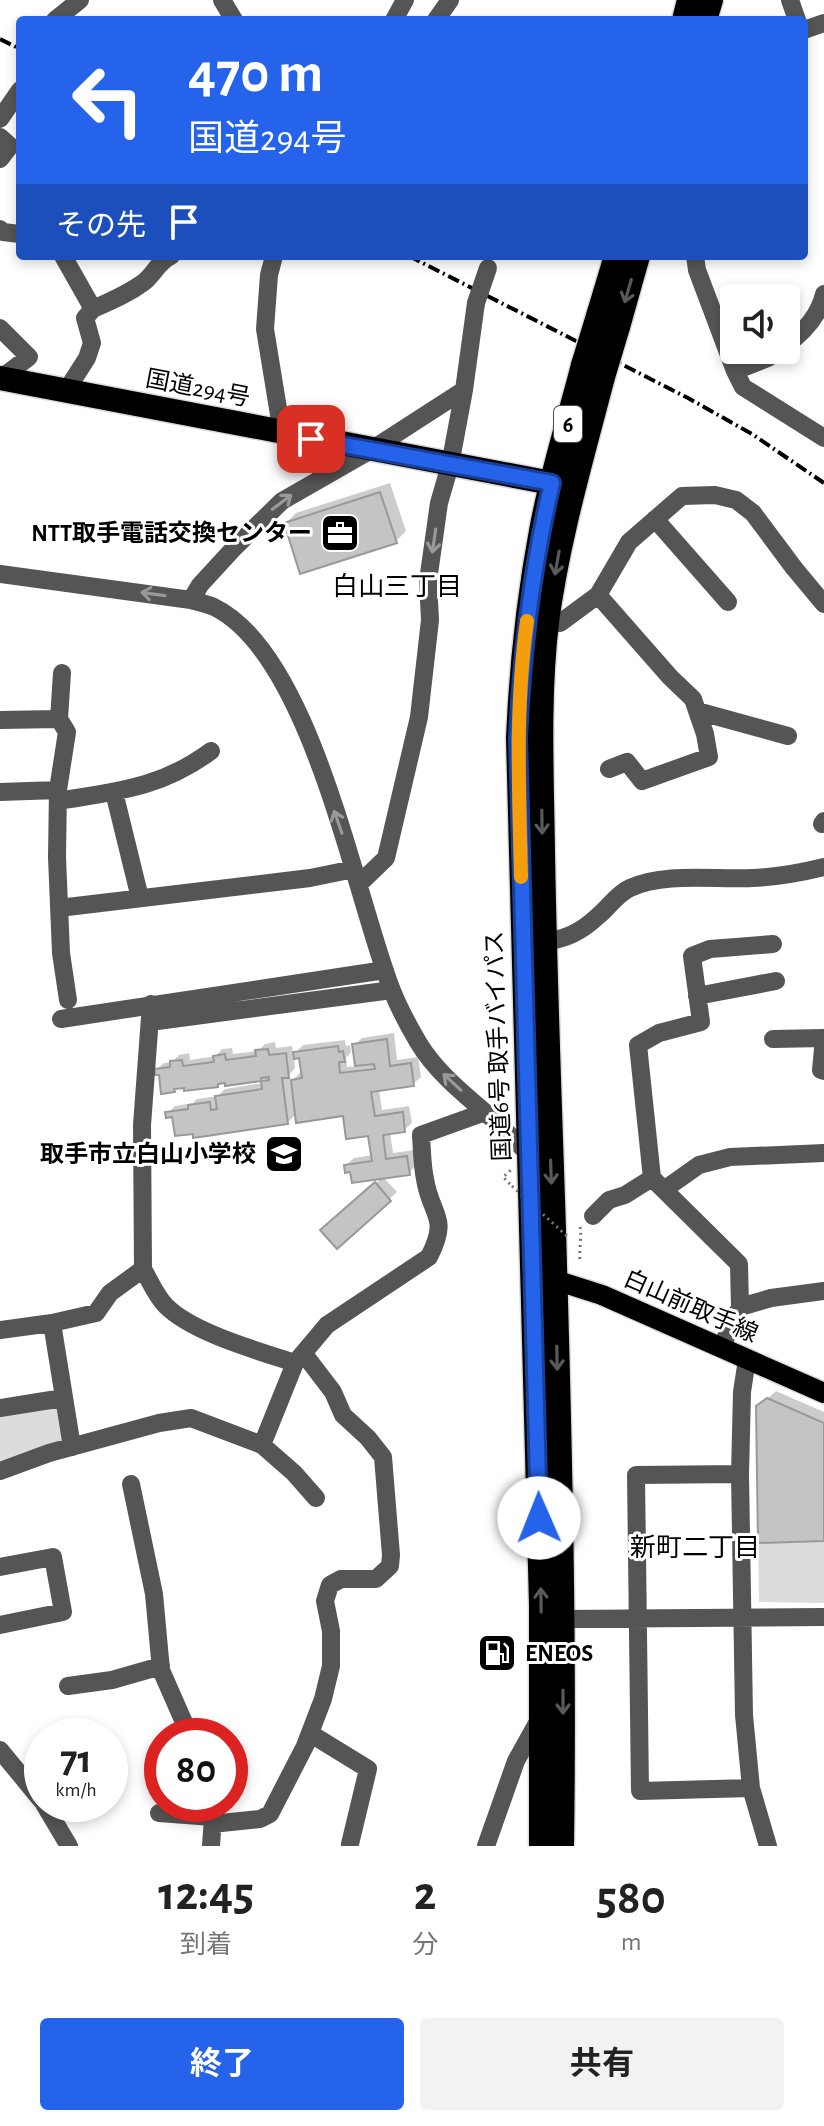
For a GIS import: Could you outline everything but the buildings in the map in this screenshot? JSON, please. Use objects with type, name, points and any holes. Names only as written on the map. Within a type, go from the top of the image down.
[{"type":"highway","name":"国道6号 取手バイパス","points":[[608,321],[616,260]]},
{"type":"highway","name":"国道6号 取手バイパス","points":[[562,1846],[562,1619],[544,1279],[530,1155],[518,738],[521,672],[541,530],[563,485],[608,321],[636,260]]},
{"type":"highway","name":"国道294号","points":[[0,379],[563,485]]},
{"type":"highway","name":"国道6号 取手バイパス","points":[[541,1846],[544,942],[541,739],[547,623],[562,535],[563,485]]},
{"type":"main road","name":"白山前取手線","points":[[544,1279],[602,1295],[824,1393]]},
{"type":"street","points":[[63,16],[80,0]]},
{"type":"street","points":[[0,119],[16,96]]},
{"type":"street","points":[[0,137],[10,146],[0,159]]},
{"type":"street","points":[[65,260],[93,309]]},
{"type":"street","points":[[66,391],[87,358],[92,343],[85,318],[93,309],[127,295],[164,260]]},
{"type":"street","points":[[273,260],[265,329],[282,433]]},
{"type":"street","points":[[696,260],[743,387],[824,438]]},
{"type":"street","points":[[59,908],[310,878],[357,876],[386,858],[419,717],[430,620],[428,581],[439,503],[450,465],[464,390],[476,303],[490,262]]},
{"type":"street","points":[[800,334],[814,319],[824,294]]},
{"type":"street","points":[[0,328],[29,357],[0,379]]},
{"type":"street","points":[[735,371],[753,364]]},
{"type":"street","points":[[191,600],[200,585],[234,548],[282,501],[371,450],[464,390]]},
{"type":"street","points":[[547,623],[560,623],[598,595],[629,542],[682,496],[715,495],[736,500],[753,513],[824,604]]},
{"type":"street","points":[[655,519],[728,602]]},
{"type":"street","points":[[0,574],[191,600],[214,607],[247,633],[266,655],[312,742],[392,990],[420,1045],[444,1075],[530,1155]]},
{"type":"street","points":[[598,595],[693,699],[709,757],[642,781],[627,762],[609,769]]},
{"type":"street","points":[[62,673],[59,719],[67,732],[58,796],[59,908],[68,1000]]},
{"type":"street","points":[[697,711],[788,736]]},
{"type":"street","points":[[0,720],[59,719]]},
{"type":"street","points":[[0,792],[58,796],[114,792],[150,784],[177,773],[211,751]]},
{"type":"street","points":[[114,792],[140,898]]},
{"type":"street","points":[[544,942],[562,939],[580,930],[629,888],[656,881],[753,878],[801,873],[824,867]]},
{"type":"street","points":[[721,1348],[740,1307],[739,1264],[658,1184],[638,1045],[659,1033],[701,1022],[692,956],[710,949],[773,944]]},
{"type":"street","points":[[150,1013],[385,970]]},
{"type":"street","points":[[697,996],[776,981]]},
{"type":"street","points":[[61,1019],[392,990]]},
{"type":"street","points":[[150,1013],[142,1125],[143,1269],[163,1303],[176,1315],[230,1341],[300,1358],[333,1392],[343,1415],[383,1457],[390,1566],[376,1579],[341,1579],[330,1585],[325,1601],[331,1631],[331,1666],[311,1734],[270,1814],[260,1819],[248,1818]]},
{"type":"street","points":[[773,1039],[824,1038],[821,1070],[824,1071]]},
{"type":"street","points":[[262,1445],[300,1358],[327,1325],[429,1257],[438,1239],[440,1224],[425,1181],[421,1135],[485,1112]]},
{"type":"street","points":[[586,1222],[609,1200],[658,1184],[699,1165],[730,1157],[824,1153]]},
{"type":"street","points":[[0,1330],[96,1313],[110,1293],[143,1269]]},
{"type":"street","points":[[740,1307],[771,1298],[824,1291]]},
{"type":"street","points":[[52,1323],[72,1447]]},
{"type":"street","points":[[747,1359],[742,1392],[740,1474],[744,1715],[751,1788],[768,1846]]},
{"type":"street","points":[[0,1408],[63,1398]]},
{"type":"street","points":[[0,1471],[49,1453],[159,1423],[191,1418],[262,1445],[294,1473],[316,1498]]},
{"type":"street","points":[[740,1474],[636,1475],[640,1791],[751,1788]]},
{"type":"street","points":[[131,1484],[154,1594],[161,1666],[183,1718]]},
{"type":"street","points":[[0,1567],[53,1557],[63,1612],[0,1625]]},
{"type":"street","points":[[562,1619],[824,1617]]},
{"type":"street","points":[[68,1686],[112,1680],[161,1666]]},
{"type":"street","points":[[486,1846],[516,1761],[542,1714]]},
{"type":"street","points":[[311,1734],[368,1769],[350,1844]]},
{"type":"street","points":[[0,1750],[24,1779]]},
{"type":"street","points":[[55,1822],[69,1846]]},
{"type":"street","points":[[211,1846],[213,1822]]},
{"type":"path","points":[[512,1186],[568,1237]]},
{"type":"path","points":[[580,1261],[579,1244],[586,1222]]},
{"type":"shaded area","points":[[63,1398],[72,1447],[0,1465],[0,1413]]},
{"type":"shaded area","points":[[824,1541],[824,1603],[759,1602],[758,1543]]},
{"type":"railway","points":[[0,39],[16,47]]},
{"type":"railway","points":[[417,260],[688,398],[752,434],[824,483]]},
{"type":"slow traffic","points":[[521,877],[518,738],[527,621]]},
{"type":"place","name":"NTT取手電話交換センター","points":[[340,533]]},
{"type":"place","name":"取手市立白山小学校","points":[[284,1154]]},
{"type":"place","name":"ENEOS","points":[[497,1653]]},
{"type":"district","name":"白山三丁目","points":[[397,586]]},
{"type":"district","name":"新町二丁目","points":[[695,1547]]},
{"type":"route","points":[[311,439],[552,483],[541,530],[526,626],[518,738],[539,1518]]}]
